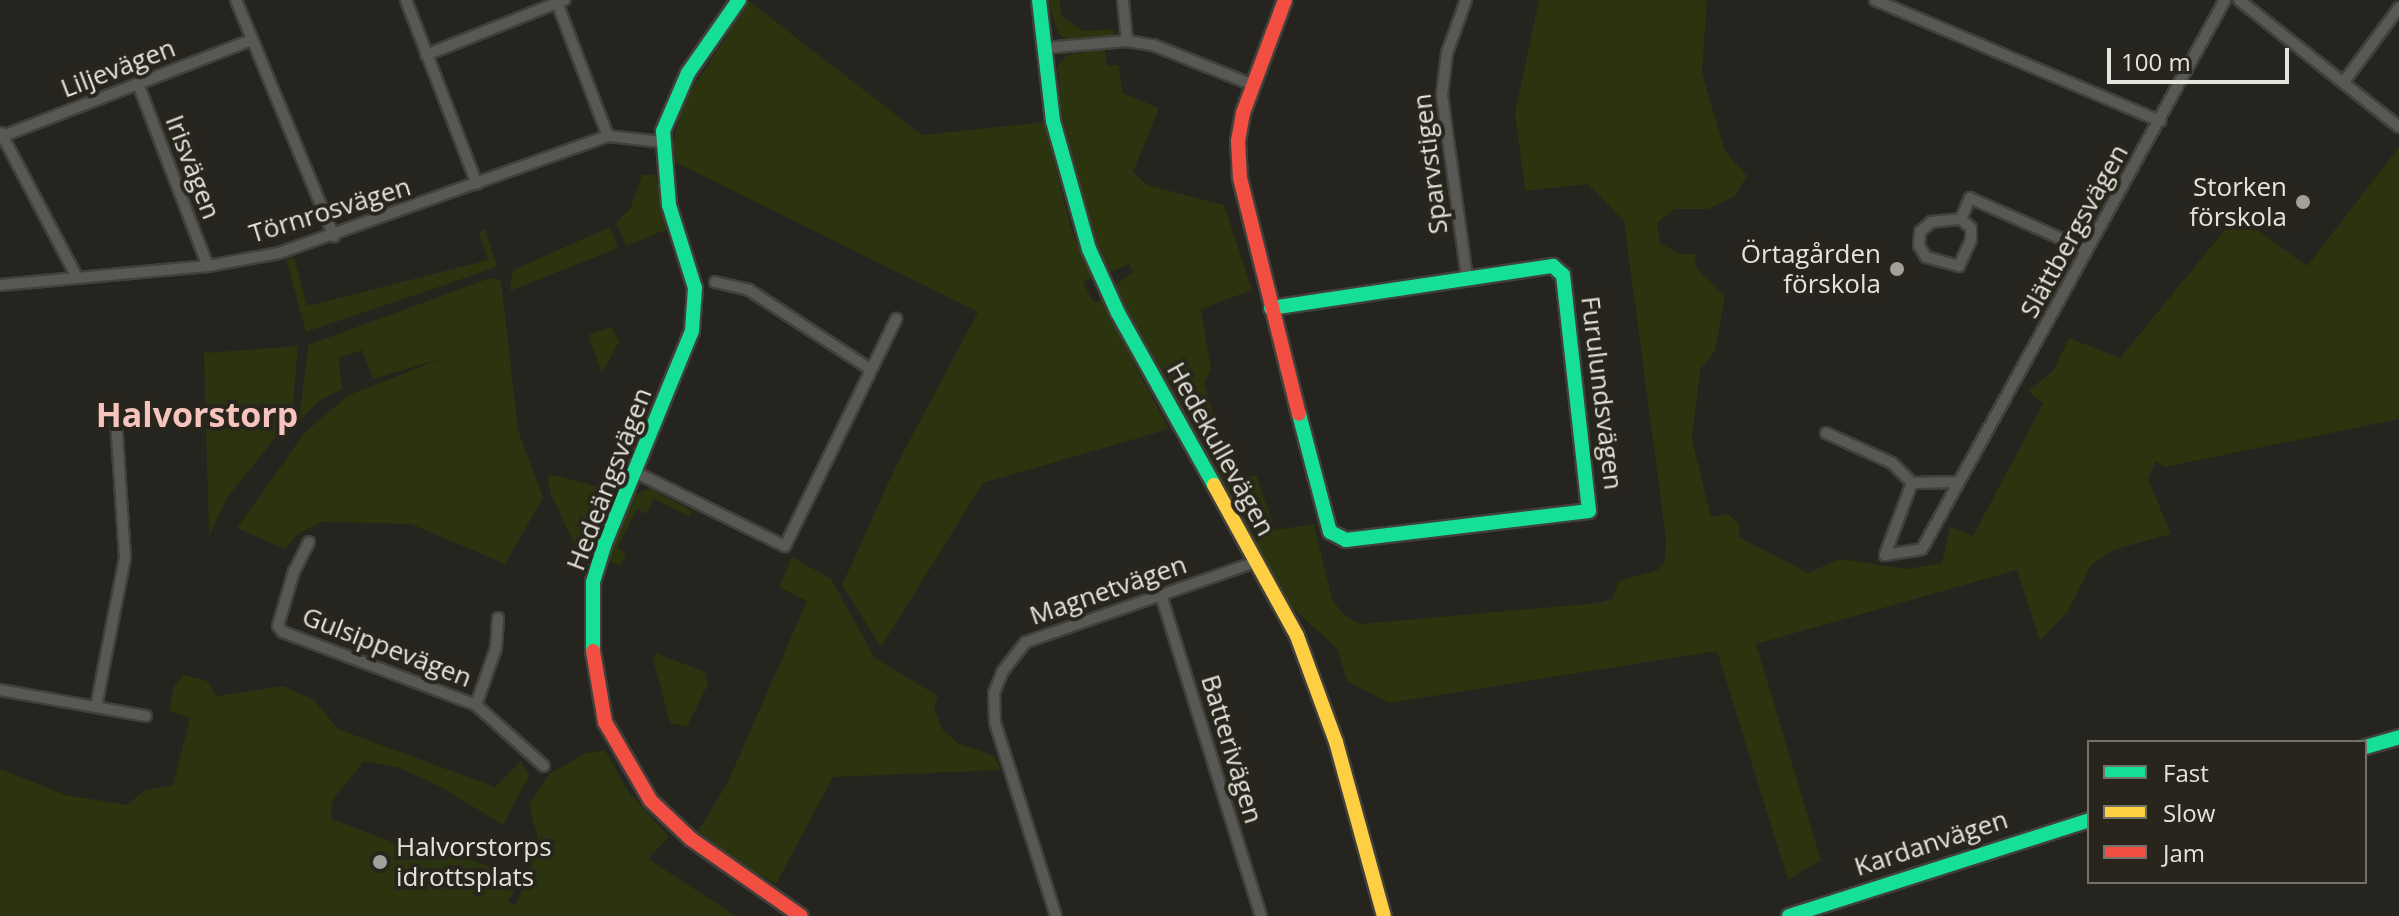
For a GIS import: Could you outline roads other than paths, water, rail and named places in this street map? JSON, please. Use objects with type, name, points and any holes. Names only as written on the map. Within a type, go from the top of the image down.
[{"type":"street","points":[[236,0],[334,237]]},
{"type":"street","points":[[406,0],[477,184]]},
{"type":"street","name":"Hedeängsvägen","points":[[739,0],[688,73],[671,107],[662,142],[667,195],[688,259],[694,309],[685,351],[593,582],[590,645],[605,722],[634,777],[669,820],[801,916]]},
{"type":"street","name":"Hedekullevägen","points":[[1039,0],[1064,168],[1101,281],[1297,636],[1317,686],[1384,916]]},
{"type":"street","points":[[1123,0],[1127,41]]},
{"type":"street","name":"Furulundsvägen","points":[[1271,308],[1553,266],[1563,275],[1592,500],[1586,513],[1337,538],[1330,532],[1271,308],[1240,178],[1238,141],[1253,85],[1285,0]]},
{"type":"street","name":"Sparvstigen","points":[[1466,0],[1447,53],[1442,95],[1467,278]]},
{"type":"street","points":[[1875,0],[2160,121]]},
{"type":"street","name":"Slättbergsvägen","points":[[1912,483],[1885,555],[1922,549],[2225,0]]},
{"type":"street","points":[[2239,0],[2399,127]]},
{"type":"street","points":[[426,55],[559,1],[608,136]]},
{"type":"street","points":[[2343,83],[2399,8]]},
{"type":"street","name":"Liljevägen","points":[[1,135],[252,40]]},
{"type":"street","points":[[1044,48],[1127,41],[1153,45],[1253,85]]},
{"type":"street","name":"Irisvägen","points":[[138,84],[208,266]]},
{"type":"street","points":[[1,135],[77,277]]},
{"type":"street","name":"Törnrosvägen","points":[[0,285],[208,266],[334,237],[608,136],[662,142]]},
{"type":"street","points":[[1961,219],[1970,198],[2087,250]]},
{"type":"street","points":[[1961,219],[1971,228],[1971,240],[1959,266],[1926,257],[1919,246],[1920,232],[1931,222],[1961,219]]},
{"type":"street","points":[[715,282],[749,290],[870,369]]},
{"type":"street","points":[[635,472],[785,546],[896,319]]},
{"type":"street","points":[[96,707],[125,558],[116,418]]},
{"type":"street","points":[[1826,433],[1892,463],[1912,483],[1957,482]]},
{"type":"street","name":"Gulsippevägen","points":[[309,542],[294,571],[278,626],[283,632],[476,705],[544,766]]},
{"type":"street","name":"Magnetvägen","points":[[1056,916],[995,722],[997,686],[1026,642],[1256,562]]},
{"type":"street","name":"Batterivägen","points":[[1161,595],[1261,916]]},
{"type":"street","name":"Gulsippevägen","points":[[476,705],[496,648],[498,618]]},
{"type":"street","points":[[0,690],[146,716]]},
{"type":"street","points":[[2367,746],[2398,738]]},
{"type":"street","name":"Kardanvägen","points":[[1789,916],[2087,821]]},
{"type":"place","name":"Storken förskola","points":[[2303,202]]},
{"type":"place","name":"Örtagården förskola","points":[[1897,269]]},
{"type":"place","name":"Halvorstorps idrottsplats","points":[[380,862]]},
{"type":"district","name":"Halvorstorp","points":[[197,415]]}]
